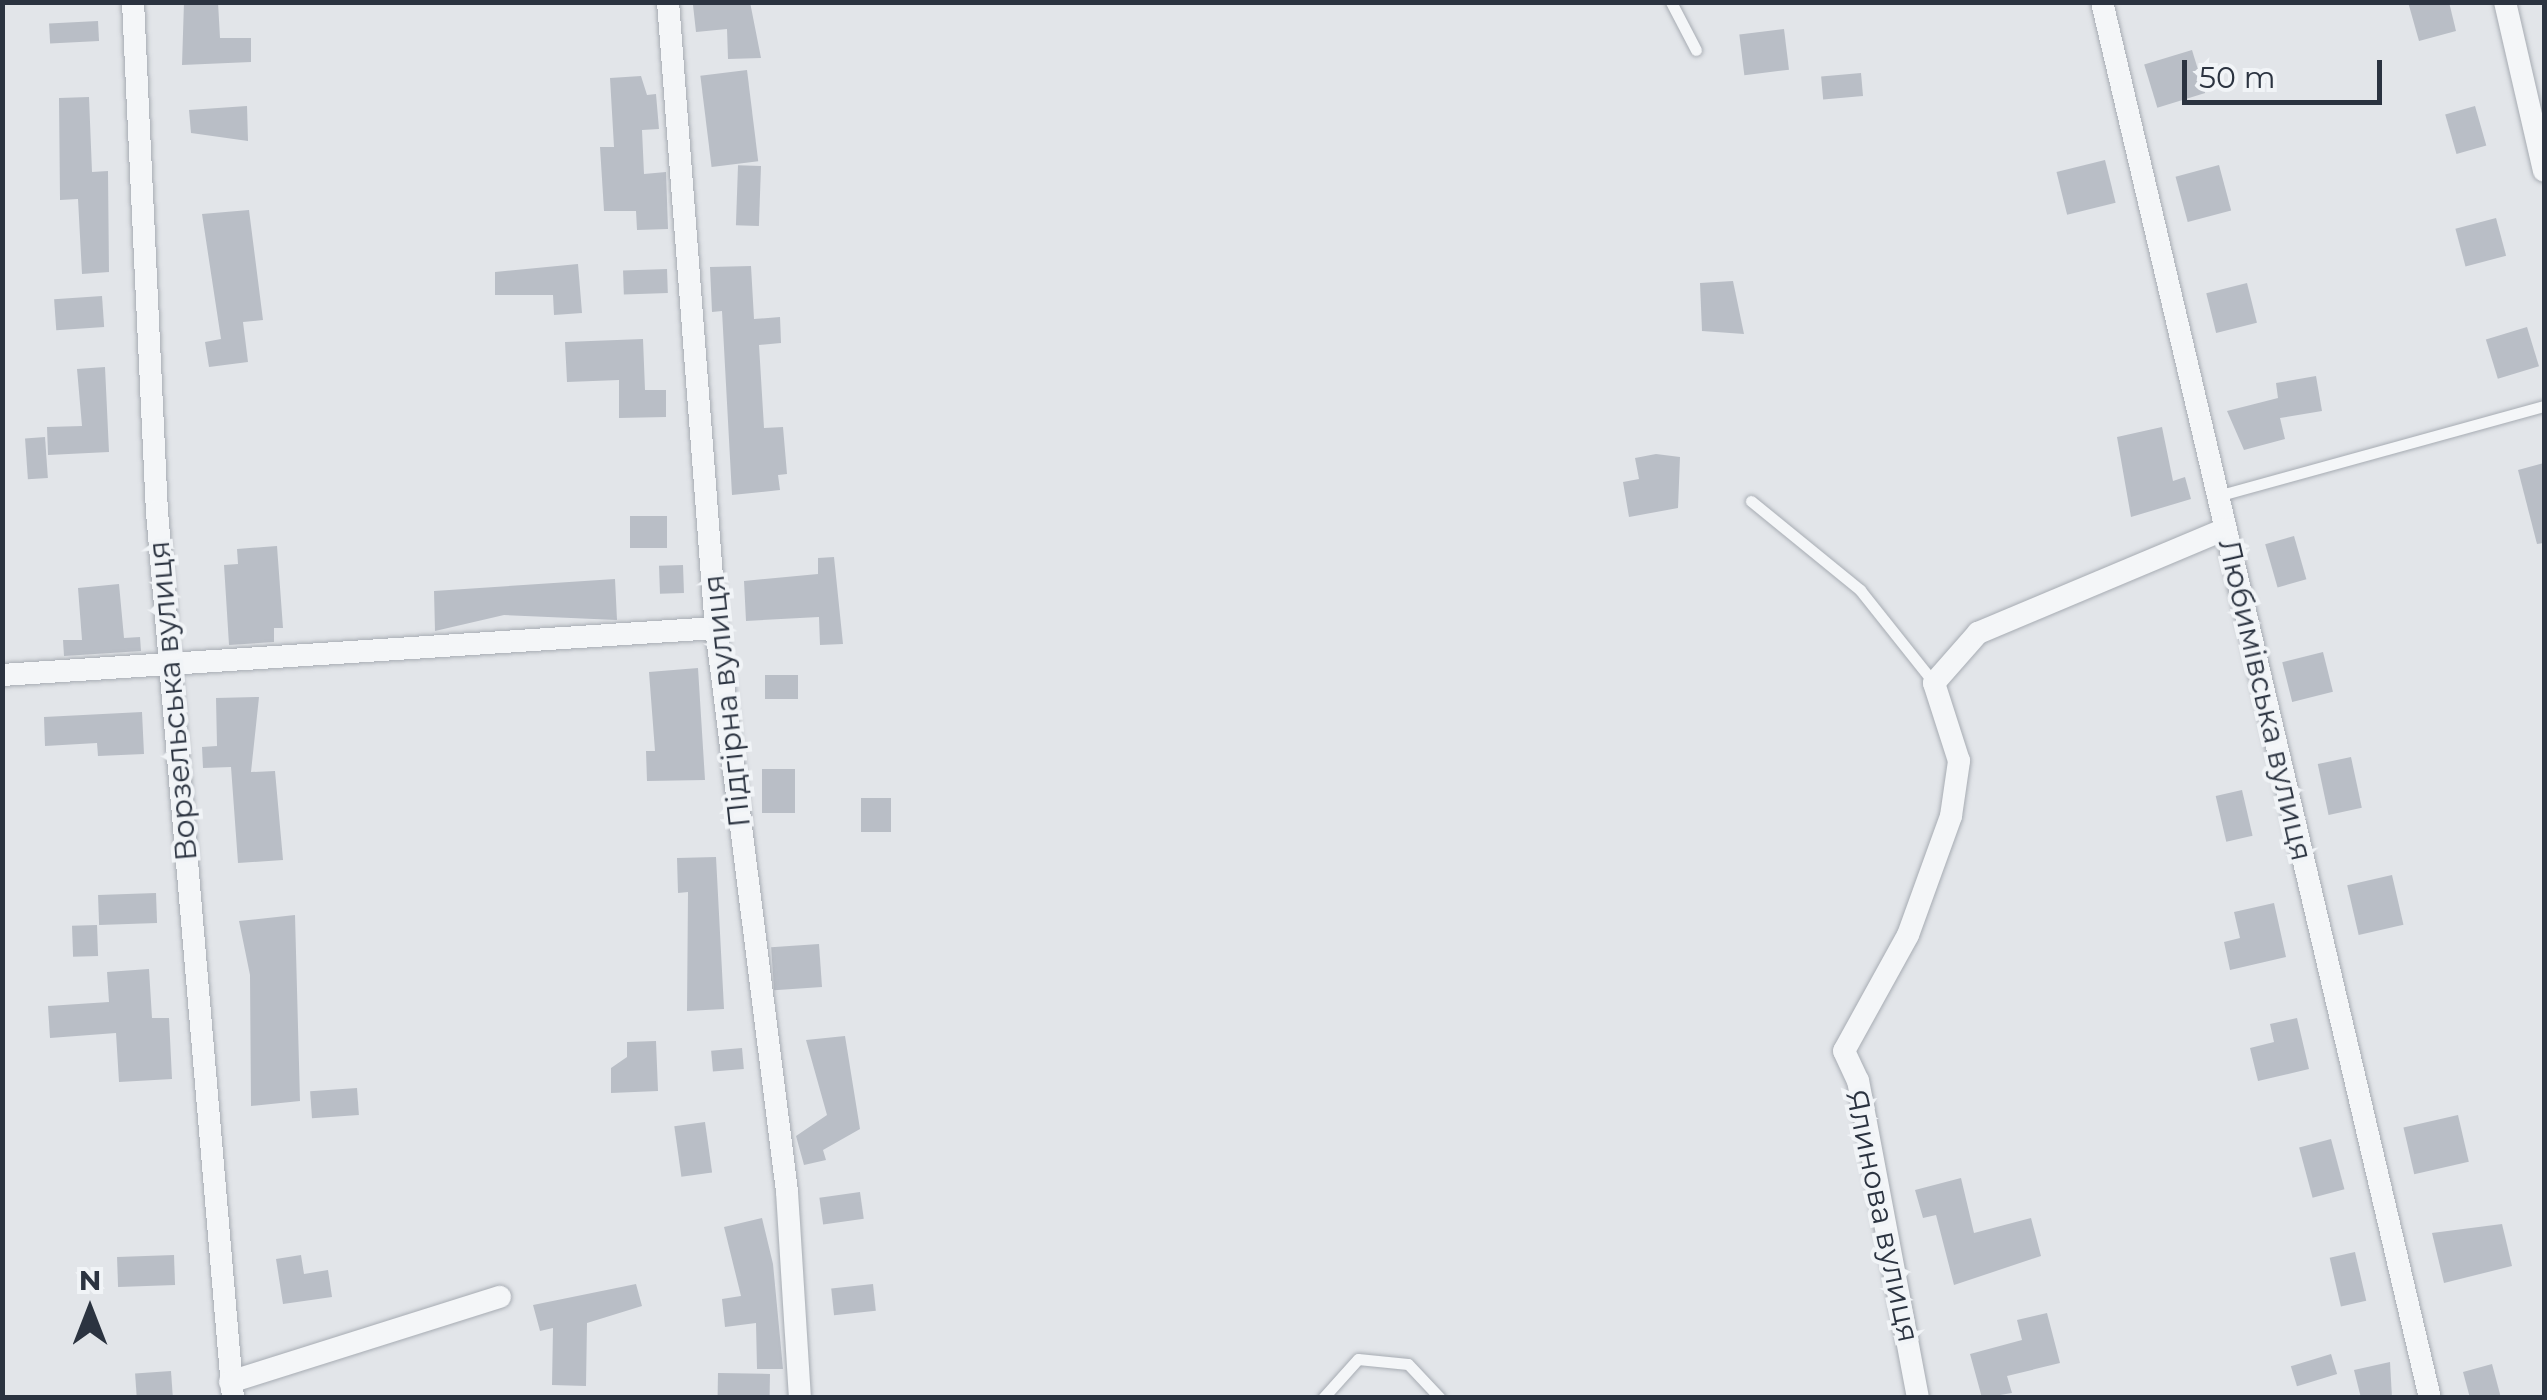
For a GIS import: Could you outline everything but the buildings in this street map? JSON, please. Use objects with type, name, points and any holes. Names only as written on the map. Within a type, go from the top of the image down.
[{"type":"street","name":"Ворзельська вулиця","points":[[134,2],[171,664],[232,1390]]},
{"type":"street","name":"Підгірна вулиця","points":[[668,2],[716,628],[787,1192],[800,1398]]},
{"type":"street","name":"Любимівська вулиця","points":[[2102,2],[2430,1398]]},
{"type":"street","points":[[2504,2],[2544,172]]},
{"type":"street","points":[[1934,683],[1978,633],[2225,529]]},
{"type":"street","points":[[2,676],[716,628]]},
{"type":"street","name":"Ялинова вулиця","points":[[1918,1398],[1858,1081],[1844,1051],[1908,935],[1951,816],[1959,761],[1934,683]]},
{"type":"street","points":[[232,1390],[500,1297]]},
{"type":"lane","points":[[1671,2],[1696,50]]},
{"type":"lane","points":[[2217,496],[2544,406]]},
{"type":"lane","points":[[1752,500],[1860,590],[1934,683]]},
{"type":"lane","points":[[1324,1398],[1358,1359],[1408,1364],[1440,1398]]}]
